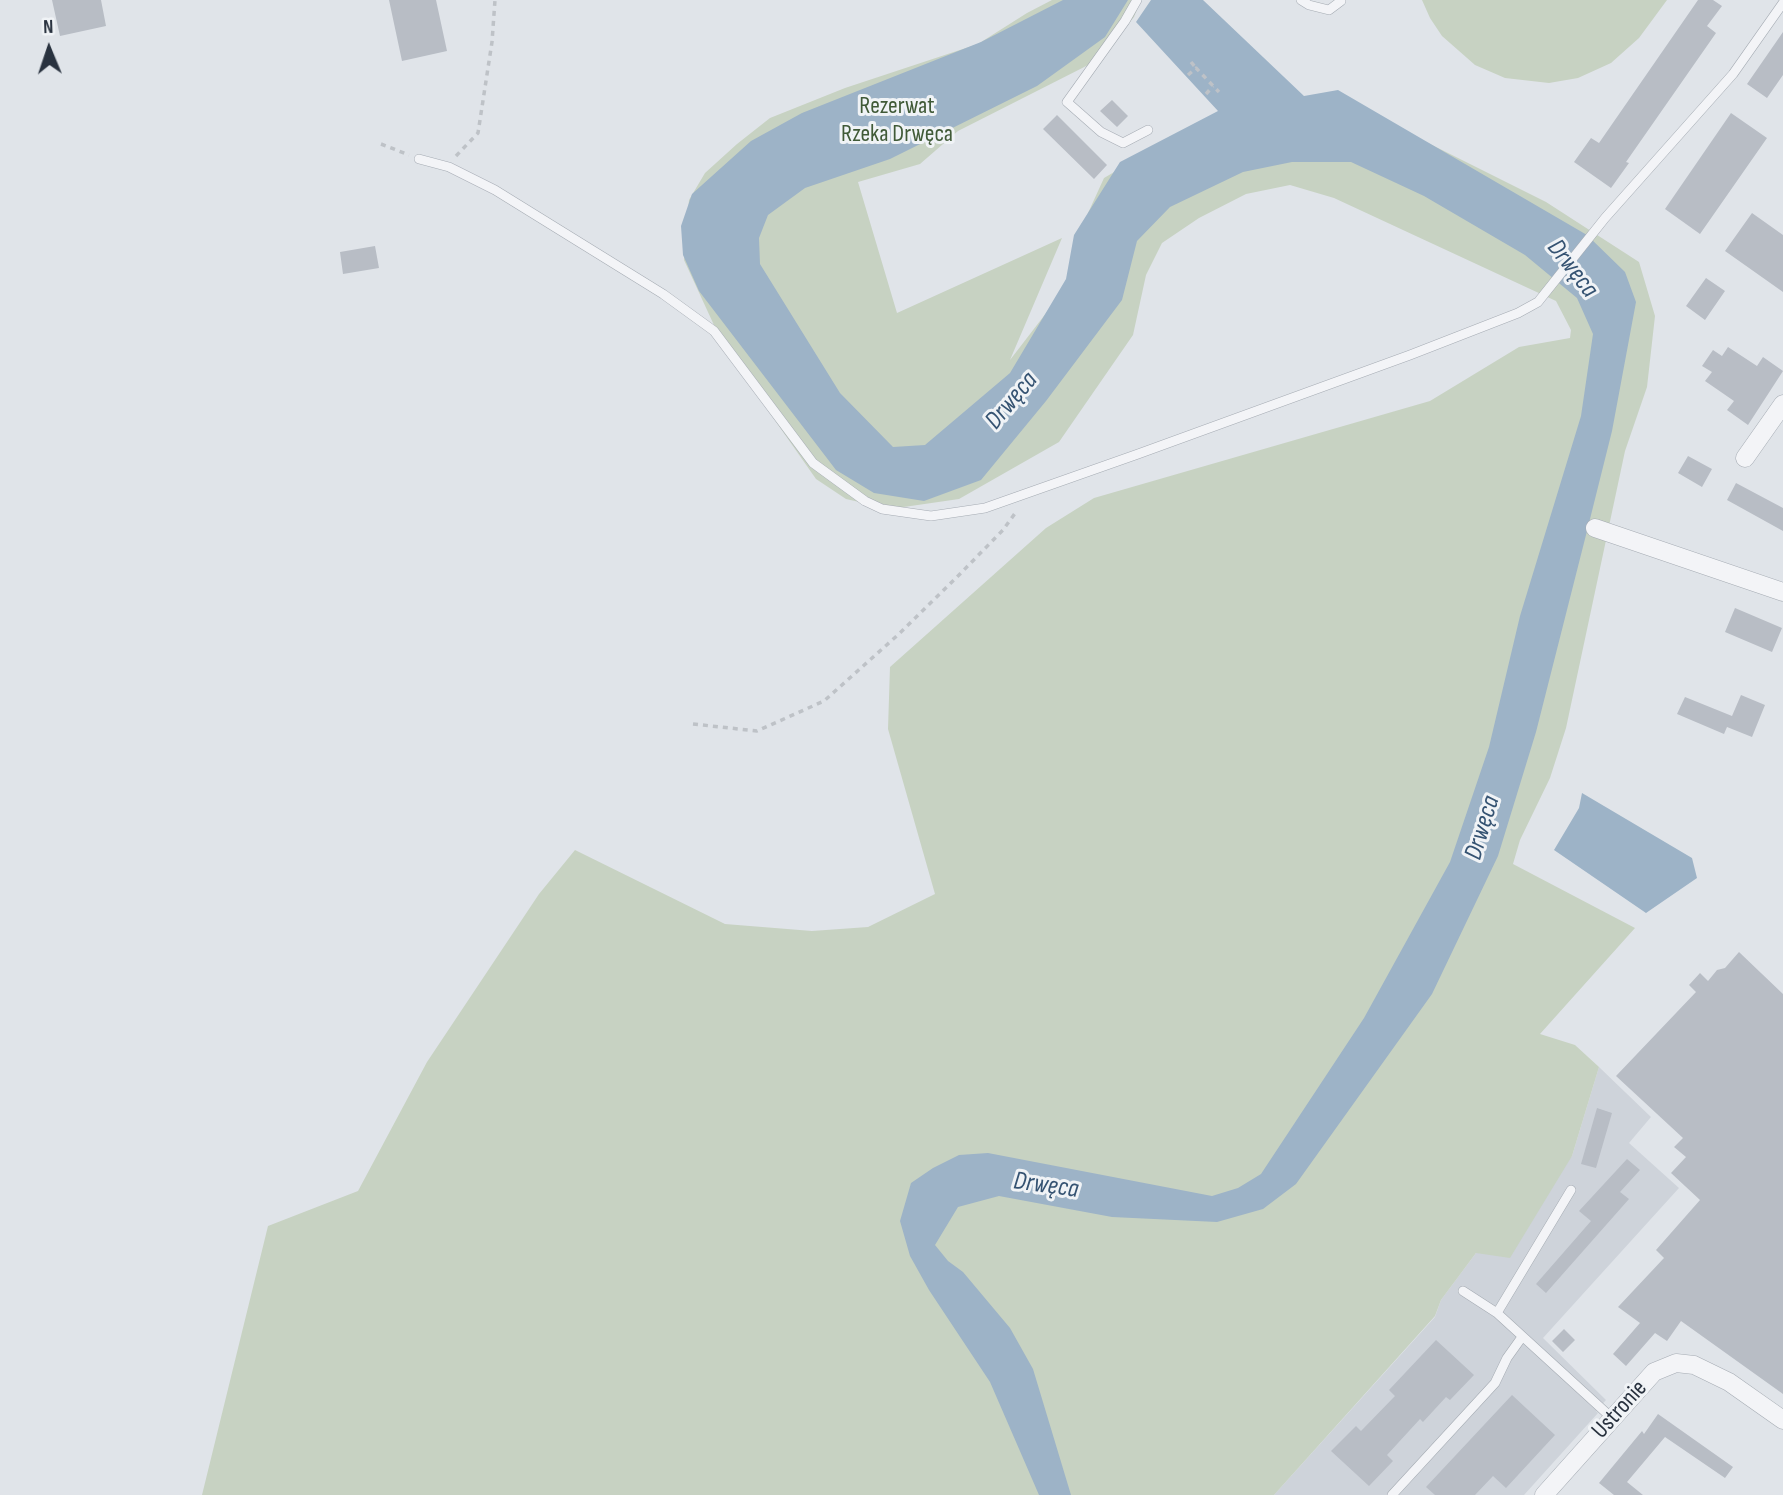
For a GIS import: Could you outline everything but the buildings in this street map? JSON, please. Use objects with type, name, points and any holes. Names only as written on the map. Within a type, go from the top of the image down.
[{"type":"street","points":[[1745,458],[1783,404]]},
{"type":"street","points":[[1595,528],[1783,592]]},
{"type":"street","name":"Ustronie","points":[[1544,1495],[1654,1372],[1676,1363],[1694,1365],[1729,1382],[1783,1420]]},
{"type":"lane","points":[[1138,0],[1066,102],[1101,132],[1122,143],[1148,130]]},
{"type":"lane","points":[[1301,0],[1329,10],[1341,1]]},
{"type":"lane","points":[[419,159],[449,167],[495,190],[663,294],[714,331],[813,463],[865,501],[882,509],[930,516],[985,508],[1410,355],[1518,313],[1538,302],[1605,218],[1733,74],[1783,3]]},
{"type":"lane","points":[[1497,1313],[1571,1190]]},
{"type":"lane","points":[[1463,1291],[1497,1313],[1613,1419]]},
{"type":"lane","points":[[1392,1495],[1494,1383],[1522,1337]]},
{"type":"path","points":[[454,159],[478,133],[492,42],[495,0]]},
{"type":"path","points":[[1191,62],[1219,92]]},
{"type":"path","points":[[1188,75],[1196,68]]},
{"type":"path","points":[[1206,94],[1213,86]]},
{"type":"path","points":[[381,144],[419,159]]},
{"type":"path","points":[[693,724],[757,731],[824,701],[900,633],[958,576],[1003,530],[1032,491]]},
{"type":"shaded area","points":[[1599,1067],[1651,1117],[1629,1143],[1679,1188],[1543,1338],[1606,1400],[1596,1411],[1598,1413],[1524,1495],[1274,1495],[1435,1317],[1441,1300],[1476,1253],[1572,1156]]},
{"type":"green space","points":[[1052,0],[1141,0],[1134,17],[1100,59],[958,131],[920,164],[858,182],[897,313],[1062,238],[1010,360],[1070,282],[1083,224],[1104,178],[1206,118],[1329,112],[1428,143],[1546,202],[1639,262],[1655,316],[1647,387],[1625,451],[1566,728],[1550,778],[1520,840],[1513,864],[1635,928],[1540,1034],[1575,1045],[1599,1067],[1572,1156],[1510,1258],[1476,1253],[1441,1300],[1435,1316],[1274,1495],[202,1495],[268,1226],[358,1191],[427,1062],[539,894],[575,850],[725,924],[812,931],[868,927],[935,894],[888,729],[890,667],[1046,528],[1094,498],[1430,401],[1519,347],[1570,338],[1571,330],[1556,301],[1334,198],[1290,185],[1246,194],[1199,218],[1162,243],[1146,275],[1133,335],[1059,442],[959,499],[890,509],[846,499],[816,479],[725,349],[684,260],[689,200],[705,173],[770,118],[845,88],[978,44]]},
{"type":"green space","points":[[1422,0],[1667,0],[1639,38],[1611,63],[1578,78],[1549,83],[1505,78],[1475,65],[1442,36]]},
{"type":"water","name":"Rezerwat Rzeka Drwęca","points":[[1063,0],[1128,0],[1105,37],[1037,86],[890,159],[805,188],[768,215],[759,238],[760,264],[840,393],[893,447],[925,445],[1010,373],[1066,279],[1074,235],[1120,162],[1218,111],[1136,22],[1151,0],[1203,0],[1304,96],[1338,90],[1587,235],[1625,272],[1636,302],[1612,431],[1536,732],[1498,856],[1432,994],[1296,1184],[1263,1209],[1217,1222],[1112,1217],[999,1196],[958,1207],[935,1245],[948,1261],[963,1272],[1010,1328],[1033,1369],[1071,1495],[1039,1495],[990,1382],[929,1290],[910,1256],[900,1221],[911,1183],[959,1155],[988,1153],[1212,1196],[1238,1188],[1261,1174],[1364,1018],[1450,862],[1489,747],[1520,616],[1581,416],[1593,334],[1577,298],[1525,255],[1424,196],[1351,162],[1292,162],[1243,172],[1170,207],[1137,241],[1122,300],[1046,401],[981,480],[924,501],[874,493],[836,470],[699,291],[683,255],[681,226],[692,194],[751,141],[802,113],[981,42]]},
{"type":"water","points":[[1582,793],[1692,858],[1697,878],[1646,913],[1554,850],[1579,808]]},
{"type":"water label","name":"Drwęca","points":[[1572,269]]},
{"type":"water label","name":"Drwęca","points":[[1012,401]]},
{"type":"water label","name":"Drwęca","points":[[1483,828]]},
{"type":"water label","name":"Drwęca","points":[[1046,1186]]}]
